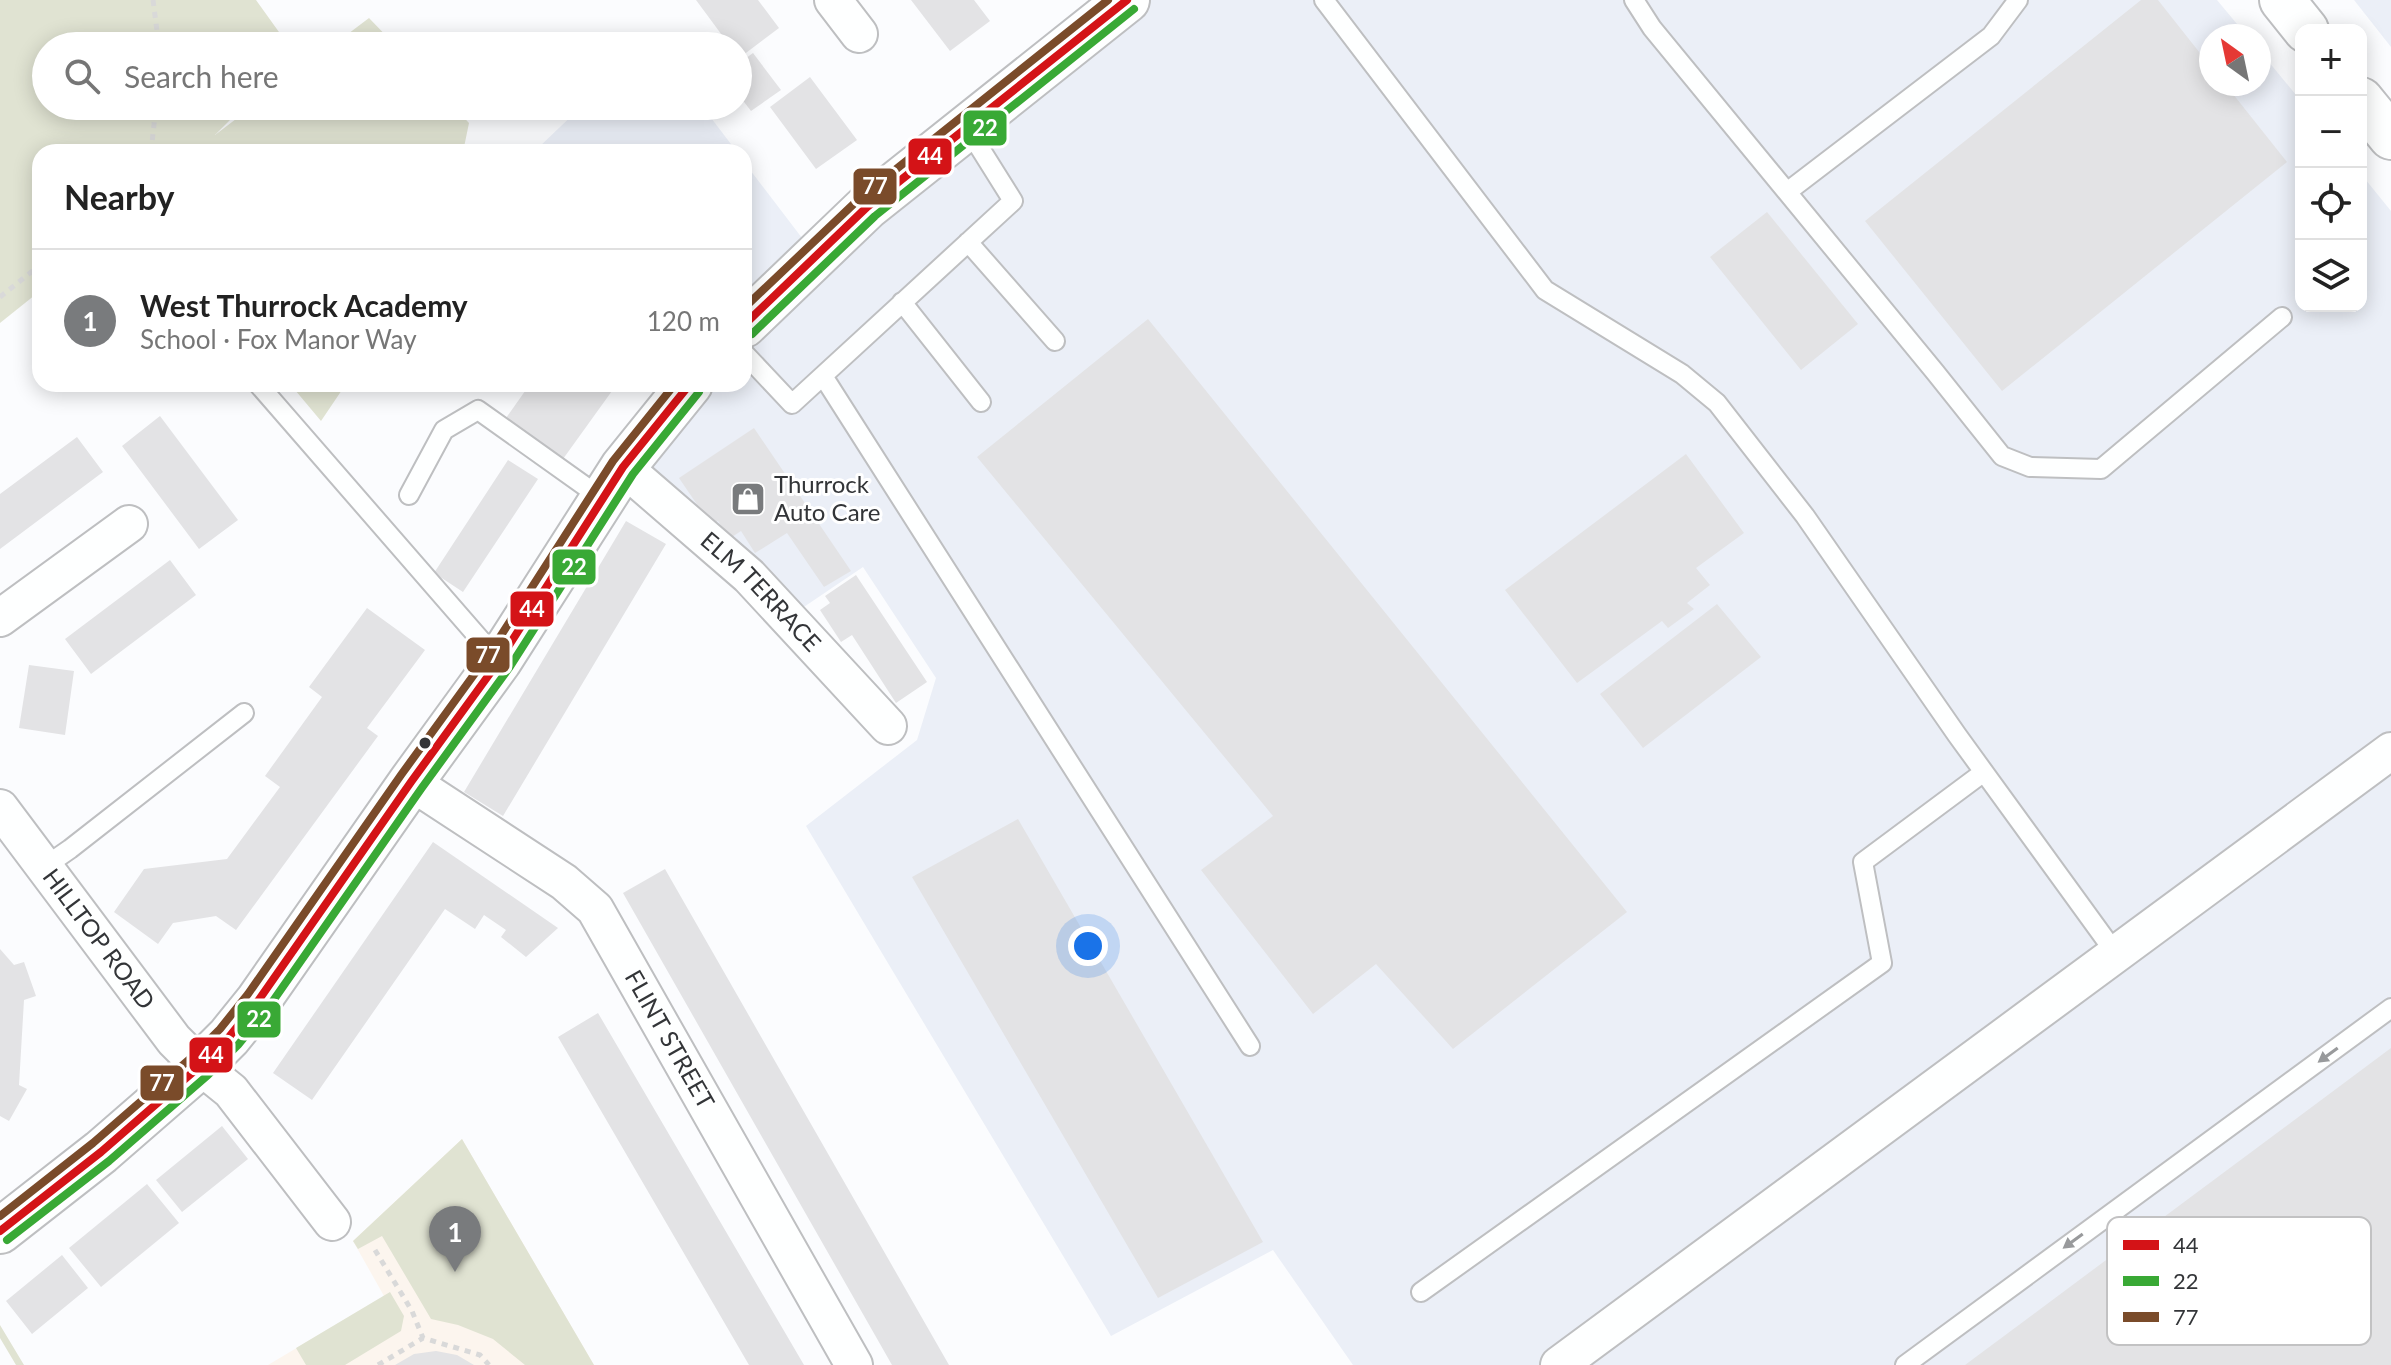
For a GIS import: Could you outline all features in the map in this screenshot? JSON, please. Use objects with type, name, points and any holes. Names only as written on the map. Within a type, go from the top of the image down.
[{"type":"street","points":[[833,0],[859,34]]},
{"type":"street","points":[[752,317],[867,207],[1127,0]]},
{"type":"street","points":[[2282,0],[2301,24]]},
{"type":"street","points":[[2367,107],[2391,137]]},
{"type":"street","points":[[0,1231],[101,1152],[229,1037],[258,1001],[499,661],[613,483],[684,392]]},
{"type":"street","name":"ELM TERRACE","points":[[613,483],[749,576],[888,726]]},
{"type":"street","points":[[0,618],[129,524]]},
{"type":"street","points":[[1559,1365],[2391,751]]},
{"type":"street","name":"FLINT STREET","points":[[411,782],[564,882],[595,909],[854,1365]]},
{"type":"street","name":"HILLTOP ROAD","points":[[0,808],[174,1040],[231,1091],[332,1222]]},
{"type":"lane","points":[[1324,0],[1545,290],[1682,374],[1717,403],[1805,516],[2116,954]]},
{"type":"lane","points":[[1634,0],[1652,28],[2002,456],[2030,467],[2101,469],[2282,317]]},
{"type":"lane","points":[[1787,192],[1991,36],[2018,0]]},
{"type":"lane","points":[[752,362],[792,404],[1013,201],[966,126]]},
{"type":"lane","points":[[968,242],[1055,341]]},
{"type":"lane","points":[[902,302],[981,402]]},
{"type":"lane","points":[[823,376],[1250,1046]]},
{"type":"lane","points":[[265,392],[499,661]]},
{"type":"lane","points":[[409,495],[444,430],[478,410],[613,483]]},
{"type":"lane","points":[[44,867],[244,713]]},
{"type":"lane","points":[[1421,1292],[1882,963],[1863,862],[1984,772]]},
{"type":"lane","points":[[1905,1365],[2391,1008]]},
{"type":"path","points":[[153,0],[157,32]]},
{"type":"path","points":[[152,144],[154,120]]},
{"type":"path","points":[[0,297],[32,271]]},
{"type":"path","points":[[375,1250],[412,1311],[423,1338]]},
{"type":"path","points":[[378,1365],[423,1338],[480,1355],[489,1365]]},
{"type":"shaded area","points":[[1130,0],[2217,0],[2237,24],[2199,24],[2199,96],[2271,96],[2271,65],[2295,94],[2295,312],[2367,312],[2367,181],[2391,211],[2391,1365],[1353,1365],[1273,1250],[1111,1336],[806,826],[917,740],[936,678],[863,567],[789,617],[623,467],[685,392],[752,392],[752,172],[815,255]]},
{"type":"shaded area","points":[[2354,0],[2391,0],[2391,47]]},
{"type":"shaded area","points":[[567,120],[713,120],[731,144],[542,144]]},
{"type":"shaded area","points":[[462,1139],[594,1365],[268,1365],[384,1296],[353,1241]]},
{"type":"green space","points":[[0,0],[256,0],[279,32],[32,32],[32,120],[230,120],[215,135],[235,120],[466,120],[469,123],[465,144],[32,144],[32,297],[0,323]]},
{"type":"green space","points":[[369,18],[382,32],[350,32]]},
{"type":"green space","points":[[297,392],[341,392],[321,421]]},
{"type":"green space","points":[[462,1139],[594,1365],[525,1365],[493,1339],[458,1325],[431,1319],[382,1236],[358,1249],[353,1241]]},
{"type":"green space","points":[[390,1292],[404,1316],[401,1331],[345,1365],[306,1365],[296,1348]]},
{"type":"green space","points":[[0,1325],[24,1365],[16,1365],[0,1338]]},
{"type":"building","points":[[696,0],[758,0],[779,28],[752,48],[752,32],[720,32]]},
{"type":"building","points":[[911,0],[974,0],[990,21],[950,51]]},
{"type":"building","points":[[2141,0],[2158,0],[2199,52],[2199,96],[2235,96],[2287,162],[2002,391],[1865,221]]},
{"type":"building","points":[[752,54],[781,90],[752,110]]},
{"type":"building","points":[[810,77],[857,140],[816,169],[770,107]]},
{"type":"building","points":[[1767,212],[1858,324],[1801,370],[1710,257]]},
{"type":"building","points":[[1148,319],[1627,912],[1453,1049],[1376,964],[1313,1014],[1201,870],[1273,816],[977,457]]},
{"type":"building","points":[[524,392],[611,392],[563,459],[506,418]]},
{"type":"building","points":[[160,416],[238,520],[199,549],[122,446]]},
{"type":"building","name":"Thurrock Auto Care","points":[[754,428],[851,571],[824,587],[787,533],[755,553],[741,531],[729,539],[718,521],[711,525],[679,478]]},
{"type":"building","points":[[77,437],[103,472],[0,549],[0,494]]},
{"type":"building","points":[[1686,454],[1744,533],[1696,568],[1710,585],[1687,603],[1694,609],[1668,628],[1662,621],[1577,683],[1505,590]]},
{"type":"building","points":[[508,460],[538,479],[463,592],[434,573]]},
{"type":"building","points":[[626,521],[666,544],[503,816],[464,792]]},
{"type":"building","points":[[170,560],[196,595],[91,674],[65,639]]},
{"type":"building","points":[[856,575],[927,682],[896,703],[852,635],[841,642],[820,610],[830,603],[825,596]]},
{"type":"building","points":[[1717,604],[1761,657],[1643,748],[1600,694]]},
{"type":"building","points":[[367,608],[425,650],[367,728],[378,736],[236,930],[216,916],[173,923],[158,944],[114,912],[144,869],[227,859],[280,787],[265,776],[322,697],[309,687]]},
{"type":"building","points":[[29,665],[74,671],[65,735],[19,728]]},
{"type":"building","points":[[1018,819],[1263,1242],[1158,1298],[912,877]]},
{"type":"building","points":[[433,842],[558,928],[526,957],[501,937],[506,930],[484,915],[475,929],[445,909],[312,1100],[273,1073]]},
{"type":"building","points":[[665,869],[949,1365],[892,1365],[623,893]]},
{"type":"building","points":[[0,949],[14,965],[24,962],[36,996],[24,1000],[19,1085],[27,1089],[9,1121],[0,1116]]},
{"type":"building","points":[[598,1013],[804,1365],[749,1365],[558,1037]]},
{"type":"building","points":[[2391,1048],[2391,1365],[1965,1365],[2107,1259],[2107,1345],[2371,1345],[2371,1217],[2164,1217]]},
{"type":"building","points":[[222,1126],[248,1159],[182,1212],[156,1180]]},
{"type":"building","points":[[147,1184],[179,1223],[101,1287],[69,1248]]},
{"type":"building","points":[[62,1255],[88,1288],[32,1334],[6,1301]]},
{"type":"building","points":[[436,1351],[457,1355],[474,1365],[395,1365],[414,1354]]},
{"type":"transit line","name":"77","points":[[752,300],[860,198],[1108,0]]},
{"type":"transit line","name":"44","points":[[752,317],[867,207],[1127,0]]},
{"type":"transit line","name":"22","points":[[752,334],[875,216],[1134,9]]},
{"type":"transit line","name":"77","points":[[0,1216],[93,1143],[220,1029],[489,654],[613,461],[669,392]]},
{"type":"transit line","name":"44","points":[[0,1231],[101,1152],[229,1037],[258,1001],[499,661],[623,467],[684,392]]},
{"type":"transit line","name":"22","points":[[7,1240],[109,1161],[238,1045],[268,1008],[509,668],[633,474],[699,392]]},
{"type":"place","name":"Thurrock Auto Care","points":[[748,499]]},
{"type":"place","name":"West Thurrock Academy","points":[[455,1272]]}]
